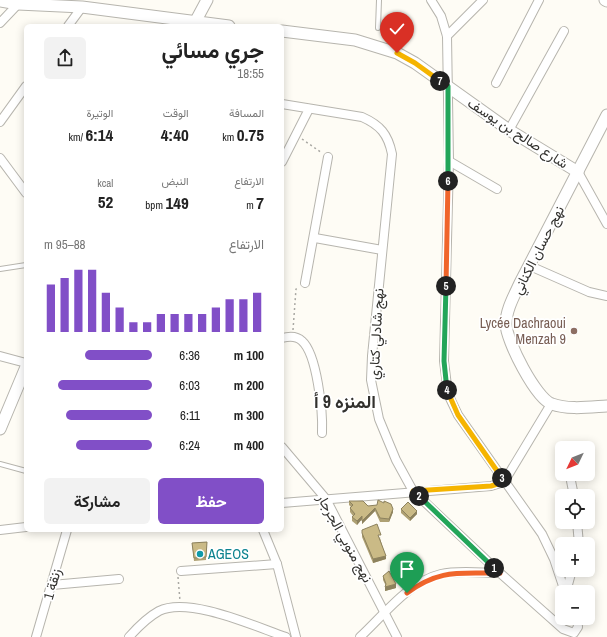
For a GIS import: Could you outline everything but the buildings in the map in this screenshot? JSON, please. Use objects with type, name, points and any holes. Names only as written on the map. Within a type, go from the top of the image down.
[{"type":"street","points":[[0,1],[82,7],[194,24],[207,0]]},
{"type":"street","points":[[431,0],[441,16],[447,36],[449,161],[444,376],[448,394],[458,415],[542,534],[554,559],[563,585]]},
{"type":"street","points":[[447,36],[483,0]]},
{"type":"street","points":[[496,83],[539,0]]},
{"type":"street","points":[[0,23],[20,2]]},
{"type":"street","points":[[69,24],[82,7]]},
{"type":"street","points":[[509,130],[564,30]]},
{"type":"street","name":"شارع صالح بن يوسف","points":[[284,32],[355,40],[376,45],[397,53],[415,63],[509,130],[578,172]]},
{"type":"street","points":[[0,122],[24,89]]},
{"type":"street","name":"نهج شادلي كتاري","points":[[284,104],[362,117],[374,122],[384,132],[389,140],[392,154],[371,380],[379,419],[385,438],[413,491],[500,573],[555,622]]},
{"type":"street","points":[[284,158],[309,109]]},
{"type":"street","name":"نهج حسان الكناني","points":[[551,404],[545,400],[517,358],[507,334],[506,318],[509,308],[607,115]]},
{"type":"street","points":[[305,283],[328,157]]},
{"type":"street","points":[[0,158],[24,189]]},
{"type":"street","points":[[449,161],[497,189]]},
{"type":"street","points":[[578,172],[607,224]]},
{"type":"street","points":[[314,238],[382,250]]},
{"type":"street","points":[[530,266],[589,292],[607,296]]},
{"type":"street","points":[[284,338],[292,336],[301,339],[313,358],[323,419],[322,433]]},
{"type":"street","points":[[0,356],[24,363]]},
{"type":"street","points":[[0,429],[24,372]]},
{"type":"street","points":[[284,503],[413,491],[491,486],[504,482],[551,404],[567,406],[607,406]]},
{"type":"street","name":"نهج منوبي الجرجار","points":[[284,449],[326,499],[397,637]]},
{"type":"street","points":[[571,481],[573,489]]},
{"type":"street","points":[[0,530],[24,528]]},
{"type":"street","name":"زنقة 1","points":[[36,637],[66,532]]},
{"type":"street","points":[[264,532],[277,564],[296,637]]},
{"type":"street","points":[[181,571],[277,564]]},
{"type":"street","points":[[360,637],[407,593],[430,578],[442,574],[500,573]]},
{"type":"street","points":[[52,586],[119,579]]},
{"type":"street","points":[[129,637],[142,624],[160,611],[181,607],[204,609],[286,637]]},
{"type":"street","name":"نهج شادلي كتاري","points":[[558,625],[569,633],[574,633],[577,631],[578,625]]},
{"type":"lane","points":[[378,28],[379,0]]},
{"type":"lane","points":[[0,269],[24,265]]},
{"type":"lane","points":[[0,464],[24,470]]},
{"type":"path","points":[[296,135],[328,157]]},
{"type":"path","points":[[292,336],[296,289],[305,283]]},
{"type":"path","points":[[181,571],[178,577],[181,607]]},
{"type":"place","name":"Lycée Dachraoui Menzah 9","points":[[574,331]]},
{"type":"place","name":"AGEOS","points":[[200,554]]},
{"type":"district","name":"المنزه 9 أ","points":[[345,402]]},
{"type":"route","points":[[397,53],[415,63],[448,86],[449,161],[444,376],[448,394],[458,415],[504,482],[491,486],[413,491],[431,506],[500,573],[442,574],[430,578],[407,593]]}]
